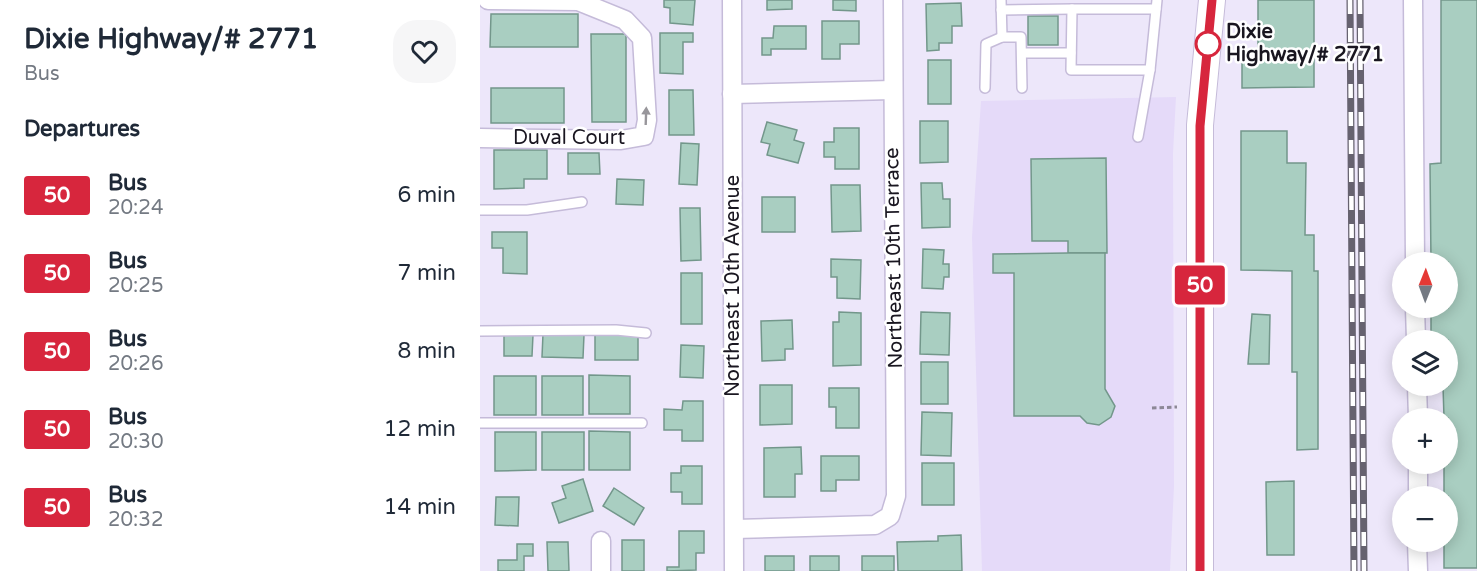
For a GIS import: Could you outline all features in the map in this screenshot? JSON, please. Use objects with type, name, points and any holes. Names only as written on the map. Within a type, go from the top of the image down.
[{"type":"main road","points":[[1200,571],[1200,126],[1212,0]]},
{"type":"street","name":"Duval Court","points":[[480,138],[621,140],[644,136],[647,120],[642,38],[625,20],[578,1],[488,0]]},
{"type":"street","name":"Northeast 10th Avenue","points":[[732,0],[734,571]]},
{"type":"street","name":"Northeast 10th Terrace","points":[[735,529],[874,525],[890,516],[896,496],[893,0]]},
{"type":"street","points":[[1413,0],[1415,252]]},
{"type":"street","points":[[732,94],[892,90]]},
{"type":"street","points":[[601,541],[601,571]]},
{"type":"street","points":[[1418,552],[1418,571]]},
{"type":"lane","points":[[1002,37],[1001,5],[1072,9],[1157,5],[1150,69],[1138,137]]},
{"type":"lane","points":[[1072,9],[1071,70],[1150,69]]},
{"type":"lane","points":[[985,88],[986,44],[1002,37],[1021,37],[1022,88]]},
{"type":"lane","points":[[1022,53],[1071,53]]},
{"type":"lane","points":[[480,210],[527,210],[582,202]]},
{"type":"lane","points":[[480,331],[616,330],[646,333]]},
{"type":"lane","points":[[480,423],[642,423]]},
{"type":"path","points":[[1152,408],[1177,407]]},
{"type":"shaded area","points":[[1176,97],[1173,153],[1174,486],[1170,571],[982,571],[972,237],[981,101]]},
{"type":"building","points":[[664,0],[695,0],[693,25],[670,23],[670,8],[664,7]]},
{"type":"building","points":[[767,0],[792,0],[792,9],[767,10]]},
{"type":"building","points":[[833,0],[856,0],[856,11],[833,10]]},
{"type":"building","points":[[1258,0],[1314,0],[1314,87],[1242,88],[1242,59],[1258,58]]},
{"type":"building","points":[[1441,0],[1477,0],[1477,568],[1444,568],[1444,552],[1458,552],[1458,486],[1444,486],[1444,474],[1458,474],[1458,408],[1444,408],[1443,396],[1458,396],[1458,330],[1431,330],[1431,318],[1458,318],[1458,252],[1431,252],[1430,164],[1441,163]]},
{"type":"building","points":[[961,3],[962,26],[952,26],[952,43],[939,43],[939,50],[927,51],[926,4]]},
{"type":"building","points":[[491,14],[578,14],[578,47],[490,47]]},
{"type":"building","points":[[1028,16],[1058,16],[1058,45],[1028,45]]},
{"type":"building","points":[[822,21],[859,21],[859,44],[840,44],[840,59],[822,59]]},
{"type":"building","points":[[774,26],[806,26],[806,49],[771,49],[771,55],[762,55],[762,38],[773,38]]},
{"type":"building","points":[[660,33],[693,33],[693,42],[683,42],[683,74],[660,73]]},
{"type":"building","points":[[591,34],[626,34],[626,122],[592,122]]},
{"type":"building","points":[[928,60],[951,60],[951,104],[928,104]]},
{"type":"building","points":[[491,88],[564,88],[564,123],[491,123]]},
{"type":"building","points":[[669,90],[693,90],[694,135],[669,135]]},
{"type":"building","points":[[920,121],[948,121],[948,162],[920,163]]},
{"type":"building","points":[[767,122],[797,130],[794,140],[804,143],[798,163],[767,155],[770,144],[761,142]]},
{"type":"building","points":[[834,128],[859,128],[859,169],[835,169],[835,157],[824,157],[824,142],[834,142]]},
{"type":"building","points":[[1241,131],[1287,131],[1287,163],[1306,163],[1305,235],[1314,235],[1314,271],[1318,271],[1318,449],[1297,450],[1297,372],[1292,372],[1292,271],[1241,270]]},
{"type":"building","points":[[681,143],[699,144],[697,185],[679,184]]},
{"type":"building","points":[[494,150],[547,150],[547,179],[524,179],[524,188],[494,189]]},
{"type":"building","points":[[568,153],[599,153],[600,174],[568,174]]},
{"type":"building","points":[[1106,158],[1107,253],[1068,253],[1068,241],[1032,241],[1031,159]]},
{"type":"building","points":[[617,179],[644,180],[643,205],[616,204]]},
{"type":"building","points":[[921,183],[942,183],[943,199],[950,199],[950,227],[922,228]]},
{"type":"building","points":[[831,185],[860,185],[861,231],[832,232]]},
{"type":"building","points":[[762,197],[795,197],[795,232],[762,232]]},
{"type":"building","points":[[680,208],[700,208],[701,260],[681,261]]},
{"type":"building","points":[[492,232],[527,232],[527,274],[503,273],[503,248],[492,248]]},
{"type":"building","points":[[923,249],[944,250],[943,264],[949,264],[949,277],[944,277],[943,289],[922,288]]},
{"type":"building","points":[[1105,253],[1105,389],[1115,406],[1111,417],[1099,425],[1087,423],[1080,416],[1014,416],[1014,273],[993,273],[993,254]]},
{"type":"building","points":[[831,259],[861,260],[860,299],[837,298],[837,277],[831,277]]},
{"type":"building","points":[[681,273],[702,273],[702,324],[681,324]]},
{"type":"building","points":[[839,312],[861,313],[861,365],[833,366],[833,322],[839,322]]},
{"type":"building","points":[[921,312],[950,313],[949,355],[920,354]]},
{"type":"building","points":[[1252,314],[1270,315],[1269,364],[1248,364]]},
{"type":"building","points":[[792,320],[793,349],[785,349],[785,360],[762,361],[761,321]]},
{"type":"building","points":[[543,334],[584,335],[583,358],[542,357]]},
{"type":"building","points":[[595,334],[638,334],[638,360],[595,360]]},
{"type":"building","points":[[504,335],[533,335],[532,356],[504,356]]},
{"type":"building","points":[[681,345],[704,346],[703,378],[680,377]]},
{"type":"building","points":[[921,362],[948,362],[948,404],[921,404]]},
{"type":"building","points":[[589,375],[630,376],[630,414],[589,414]]},
{"type":"building","points":[[494,376],[536,376],[536,415],[494,415]]},
{"type":"building","points":[[542,376],[583,376],[583,415],[542,415]]},
{"type":"building","points":[[760,385],[792,385],[792,424],[760,425]]},
{"type":"building","points":[[829,388],[859,388],[859,428],[836,428],[836,407],[829,407]]},
{"type":"building","points":[[683,401],[703,401],[703,441],[682,441],[682,430],[664,430],[664,409],[682,410]]},
{"type":"building","points":[[922,412],[952,413],[951,456],[921,455]]},
{"type":"building","points":[[589,431],[630,432],[630,470],[589,470]]},
{"type":"building","points":[[495,432],[536,432],[536,470],[495,471]]},
{"type":"building","points":[[542,432],[584,432],[584,470],[542,470]]},
{"type":"building","points":[[801,447],[802,474],[795,474],[795,497],[764,497],[764,448]]},
{"type":"building","points":[[821,456],[859,456],[859,480],[836,480],[836,491],[821,491]]},
{"type":"building","points":[[922,463],[954,463],[954,505],[922,505]]},
{"type":"building","points":[[681,466],[702,466],[702,504],[682,504],[682,492],[671,492],[671,473],[681,473]]},
{"type":"building","points":[[583,479],[593,511],[559,523],[552,503],[566,498],[562,486]]},
{"type":"building","points":[[1294,481],[1294,555],[1267,555],[1266,482]]},
{"type":"building","points":[[614,488],[644,508],[634,525],[603,506]]},
{"type":"building","points":[[496,497],[519,497],[518,526],[495,525]]},
{"type":"building","points":[[679,531],[704,531],[704,553],[696,553],[696,570],[667,571],[667,567],[679,567]]},
{"type":"building","points":[[961,535],[962,571],[898,571],[897,542],[938,541],[938,536]]},
{"type":"building","points":[[622,540],[644,540],[644,571],[622,571]]},
{"type":"building","points":[[547,542],[568,542],[569,571],[548,571]]},
{"type":"building","points":[[517,544],[533,544],[533,556],[524,556],[524,571],[498,571],[498,560],[517,560]]},
{"type":"building","points":[[765,556],[794,556],[794,571],[765,571]]},
{"type":"building","points":[[810,556],[839,556],[839,571],[810,571]]},
{"type":"building","points":[[862,556],[894,556],[894,571],[862,571]]},
{"type":"railway","points":[[1350,0],[1354,571]]},
{"type":"railway","points":[[1360,0],[1364,571]]},
{"type":"bus line","name":"50","points":[[1200,571],[1200,126],[1212,0]]},
{"type":"place","name":"Dixie Highway/# 2771","points":[[1208,44]]}]
